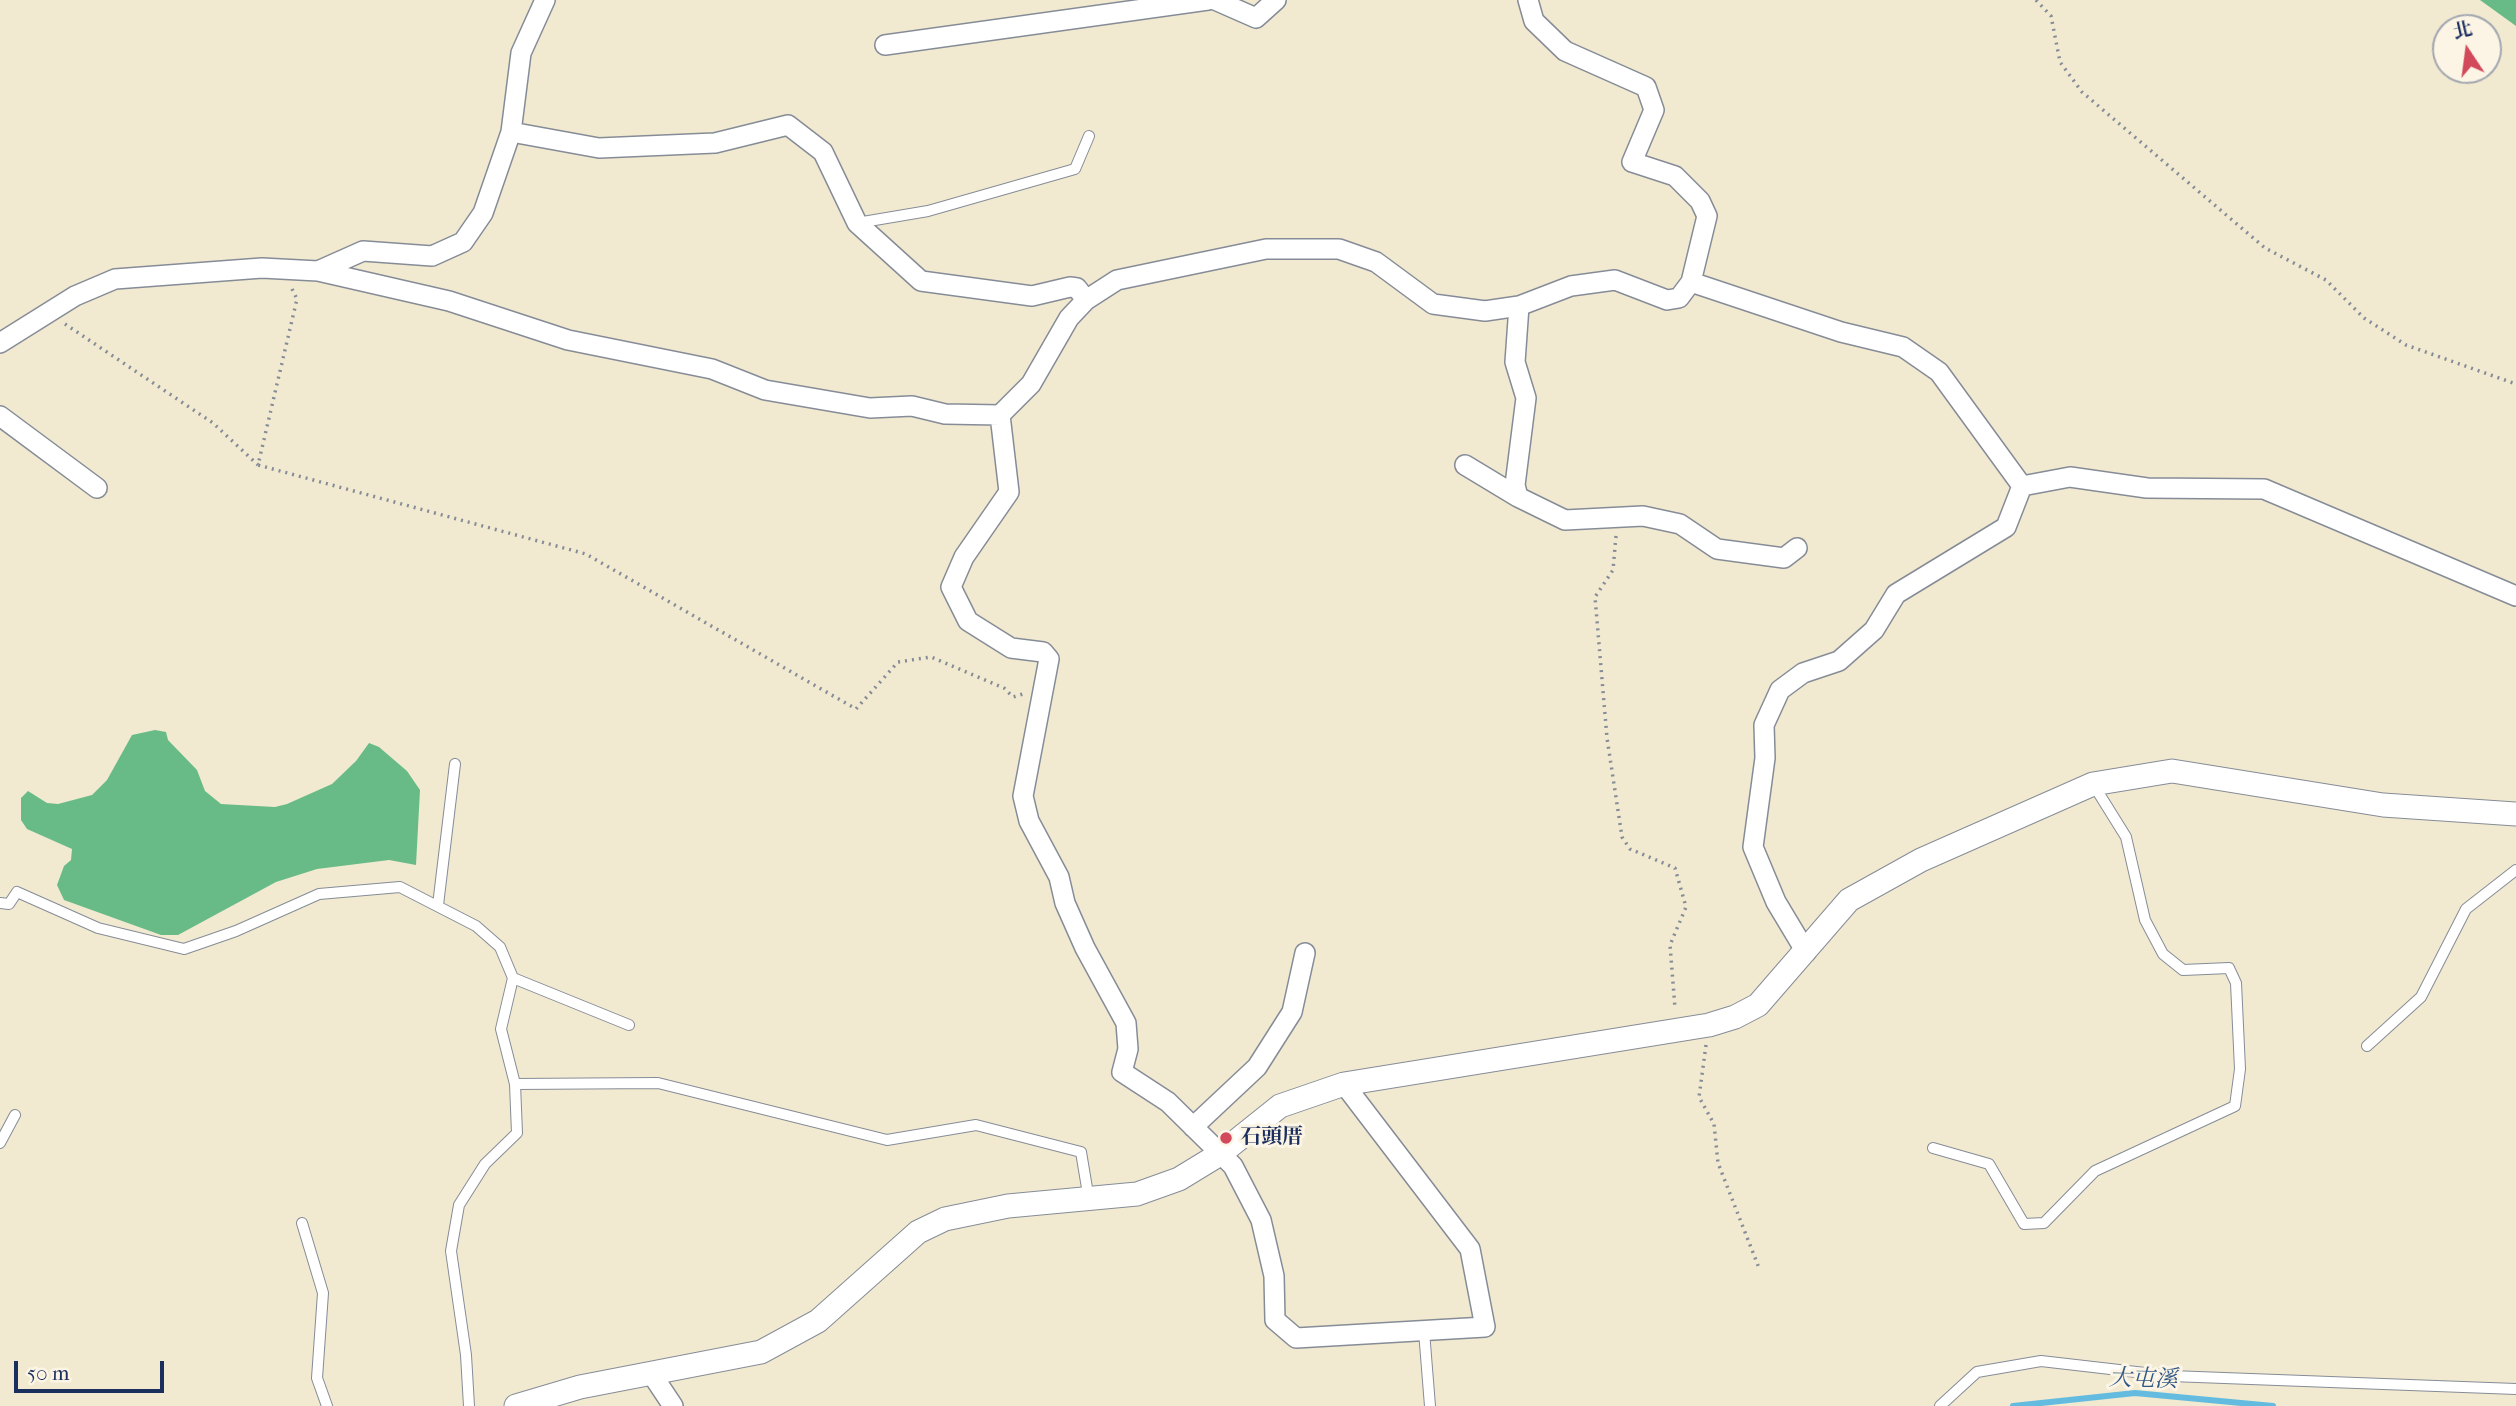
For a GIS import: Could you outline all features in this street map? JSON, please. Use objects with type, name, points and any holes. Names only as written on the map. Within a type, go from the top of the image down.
[{"type":"street","points":[[318,271],[363,251],[432,256],[463,242],[483,213],[512,132],[521,53],[545,0]]},
{"type":"street","points":[[886,45],[1208,0]]},
{"type":"street","points":[[1215,0],[1256,18],[1276,0]]},
{"type":"street","points":[[0,344],[75,296],[115,279],[249,268],[318,271],[449,301],[568,340],[712,369],[765,390],[870,408],[912,406],[945,414],[1000,415],[1031,384],[1069,318],[1086,300],[1117,280],[1266,249],[1339,249],[1376,262],[1433,304],[1485,311],[1519,306],[1571,286],[1615,280],[1667,300],[1679,298],[1691,282],[1707,216],[1700,201],[1675,176],[1632,162],[1654,110],[1646,87],[1565,51],[1534,21],[1528,0]]},
{"type":"street","points":[[512,132],[599,148],[715,143],[788,125],[823,152],[857,223],[922,281],[1032,296],[1070,287],[1077,288],[1086,300]]},
{"type":"street","points":[[1691,282],[1841,332],[1903,347],[1920,356],[1939,372],[2022,486]]},
{"type":"street","points":[[1518,497],[1515,485],[1526,398],[1515,362],[1519,306]]},
{"type":"street","points":[[1000,415],[1009,492],[964,557],[951,587],[968,621],[1011,648],[1043,652],[1049,659],[1023,796],[1029,821],[1059,877],[1065,903],[1085,948],[1126,1023],[1128,1049],[1122,1072],[1167,1102],[1233,1166],[1261,1220],[1274,1276],[1275,1320],[1296,1338],[1485,1328],[1470,1249],[1344,1084]]},
{"type":"street","points":[[0,416],[97,488]]},
{"type":"street","points":[[1465,465],[1518,497],[1565,520],[1643,516],[1679,524],[1717,549],[1784,558],[1797,548]]},
{"type":"street","points":[[2022,486],[2070,477],[2147,488],[2264,489],[2516,596]]},
{"type":"street","points":[[1805,952],[1776,902],[1754,847],[1765,758],[1764,724],[1780,690],[1803,673],[1839,661],[1874,630],[1896,594],[2006,527],[2022,486]]},
{"type":"street","points":[[516,1406],[580,1387],[761,1352],[818,1321],[918,1233],[945,1219],[1008,1206],[1137,1194],[1179,1180],[1220,1153],[1280,1106],[1344,1084],[1676,1028],[1709,1025],[1735,1017],[1758,1005],[1849,900],[1920,860],[2092,784],[2172,771],[2382,805],[2516,814]]},
{"type":"street","points":[[1193,1127],[1258,1067],[1292,1012],[1305,953]]},
{"type":"street","points":[[651,1373],[673,1406]]},
{"type":"lane","points":[[857,223],[928,211],[1075,169],[1089,136]]},
{"type":"lane","points":[[438,905],[455,764]]},
{"type":"lane","points":[[1933,1147],[1989,1164],[2024,1224],[2044,1223],[2095,1171],[2235,1106],[2240,1069],[2235,983],[2229,968],[2183,970],[2163,954],[2145,920],[2126,837],[2092,784]]},
{"type":"lane","points":[[2367,1046],[2421,997],[2466,909],[2516,870]]},
{"type":"lane","points":[[0,903],[9,904],[17,892],[98,928],[184,949],[236,931],[319,894],[400,887],[476,926],[500,947],[513,978],[501,1029],[515,1084],[517,1133],[485,1164],[459,1205],[451,1251],[466,1355],[469,1406]]},
{"type":"lane","points":[[513,978],[629,1025]]},
{"type":"lane","points":[[515,1084],[658,1083],[887,1140],[976,1125],[1081,1152],[1089,1200]]},
{"type":"lane","points":[[0,1143],[15,1115]]},
{"type":"lane","points":[[302,1223],[323,1293],[317,1378],[327,1406]]},
{"type":"lane","points":[[1424,1331],[1430,1406]]},
{"type":"lane","points":[[1940,1406],[1977,1372],[2041,1361],[2171,1376],[2516,1388]]},
{"type":"path","points":[[2036,0],[2051,16],[2060,62],[2082,92],[2265,248],[2326,280],[2364,318],[2406,345],[2516,384]]},
{"type":"path","points":[[258,465],[297,299],[282,269]]},
{"type":"path","points":[[47,314],[76,330],[214,423],[258,465],[586,554],[856,709],[898,662],[931,656],[1004,688],[1013,697],[1045,688]]},
{"type":"path","points":[[1617,517],[1613,570],[1595,597],[1607,738],[1622,837],[1630,849],[1675,868],[1686,907],[1670,945],[1676,1028]]},
{"type":"path","points":[[1709,1025],[1699,1097],[1714,1124],[1718,1163],[1759,1268]]},
{"type":"green space","points":[[2480,0],[2516,0],[2516,26]]},
{"type":"green space","points":[[155,730],[166,732],[168,740],[197,770],[205,791],[221,804],[275,807],[287,804],[332,784],[356,761],[369,743],[379,747],[407,771],[420,790],[416,865],[389,860],[317,869],[276,882],[178,935],[161,935],[64,900],[57,885],[64,866],[71,860],[72,849],[27,829],[21,820],[21,798],[28,791],[47,803],[58,804],[92,795],[107,780],[132,735]]},
{"type":"waterway","name":"大屯溪","points":[[2013,1406],[2135,1393],[2273,1406]]},
{"type":"place","name":"石頭厝","points":[[1226,1138]]}]
